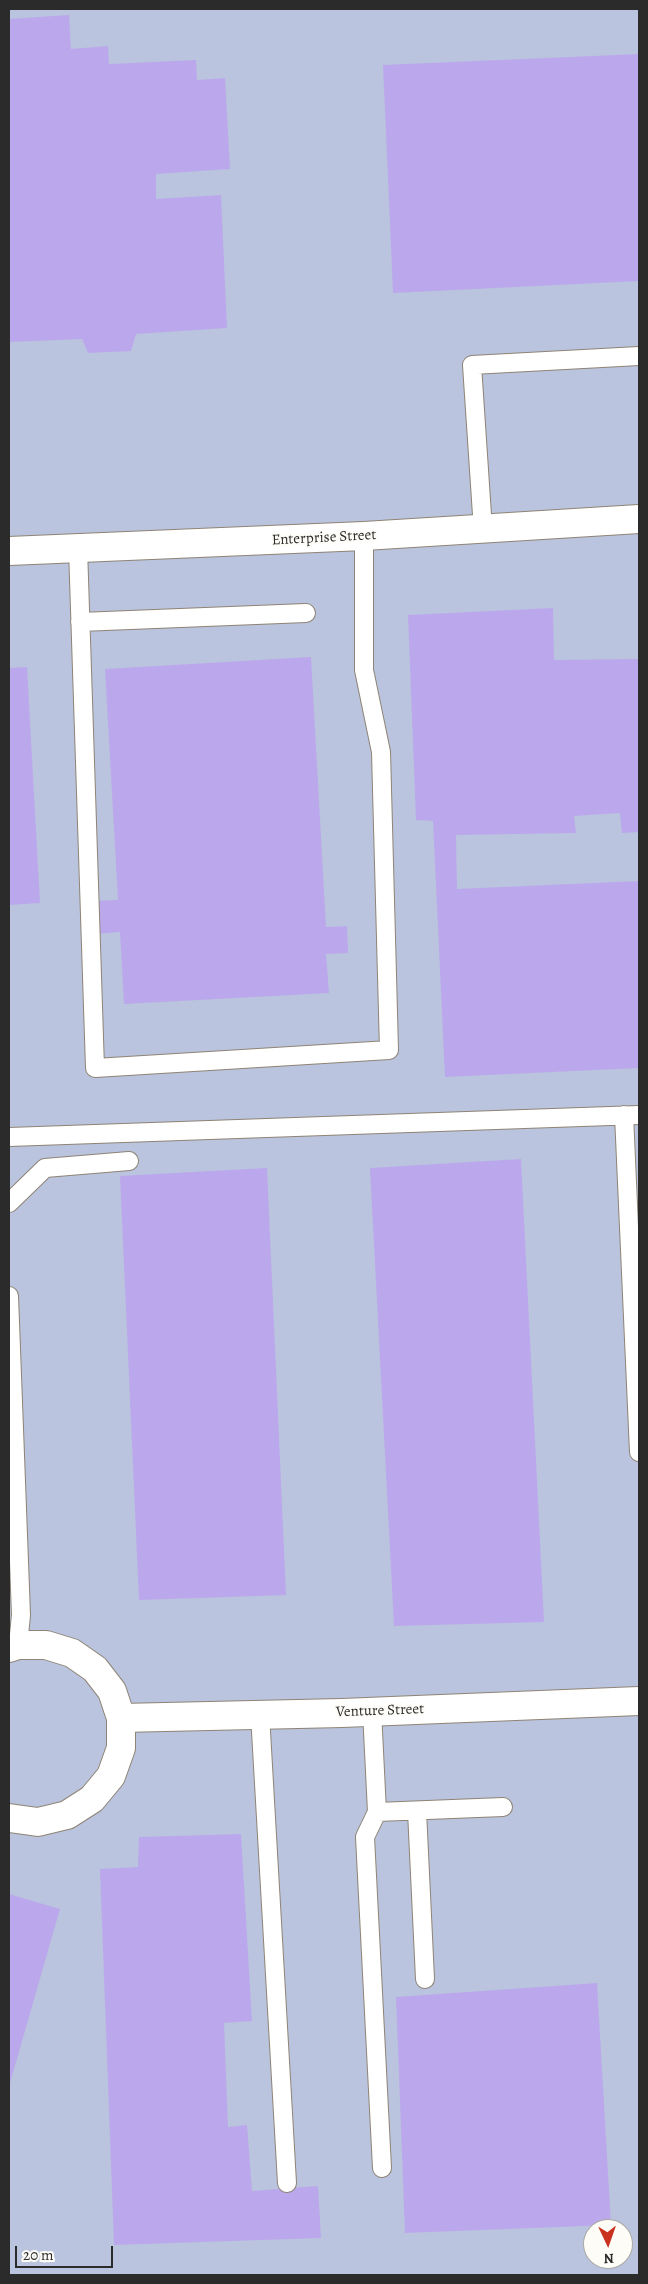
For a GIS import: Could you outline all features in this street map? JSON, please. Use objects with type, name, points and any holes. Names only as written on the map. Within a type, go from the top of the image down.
[{"type":"street","name":"Enterprise Street","points":[[9,551],[483,530],[639,519]]},
{"type":"street","points":[[9,1818],[38,1822],[67,1815],[92,1799],[111,1776],[121,1748],[121,1718],[112,1691],[95,1669],[72,1653],[46,1645],[13,1647]]},
{"type":"street","name":"Venture Street","points":[[121,1718],[639,1701]]},
{"type":"lane","points":[[483,530],[472,365],[639,356]]},
{"type":"lane","points":[[78,548],[95,1068],[390,1050],[381,752],[364,670],[364,536]]},
{"type":"lane","points":[[80,622],[306,613]]},
{"type":"lane","points":[[9,1137],[632,1115],[639,1452]]},
{"type":"lane","points":[[9,1203],[45,1168],[129,1161]]},
{"type":"lane","points":[[9,1296],[21,1615],[13,1647]]},
{"type":"lane","points":[[372,1711],[377,1812],[365,1837],[382,2168]]},
{"type":"lane","points":[[260,1714],[287,2183]]},
{"type":"lane","points":[[377,1812],[503,1807]]},
{"type":"lane","points":[[417,1811],[426,1979]]},
{"type":"shaded area","points":[[9,9],[639,9],[639,2275],[9,2275]]},
{"type":"building","points":[[69,15],[71,49],[108,46],[109,64],[196,60],[197,80],[225,78],[230,169],[156,174],[156,199],[221,195],[227,328],[136,334],[131,351],[88,353],[82,339],[9,342],[9,19]]},
{"type":"building","points":[[639,54],[639,281],[393,293],[383,65]]},
{"type":"building","points":[[553,608],[554,660],[639,659],[639,832],[622,833],[620,813],[574,816],[576,833],[456,835],[457,889],[639,881],[639,1068],[445,1077],[433,821],[416,820],[408,615]]},
{"type":"building","points":[[311,657],[326,927],[347,926],[348,953],[326,954],[329,993],[124,1004],[120,932],[95,934],[93,901],[118,900],[105,669]]},
{"type":"building","points":[[27,667],[40,903],[9,905],[9,668]]},
{"type":"building","points":[[521,1159],[544,1622],[394,1626],[370,1168]]},
{"type":"building","points":[[267,1168],[286,1595],[139,1600],[120,1176]]},
{"type":"building","points":[[241,1834],[252,2021],[224,2023],[228,2127],[247,2125],[252,2191],[318,2186],[321,2238],[114,2245],[100,1869],[138,1867],[139,1837]]},
{"type":"building","points":[[9,1894],[60,1909],[10,2083],[9,2083]]},
{"type":"building","points":[[597,1983],[611,2219],[583,2219],[583,2226],[405,2233],[396,1997]]}]
